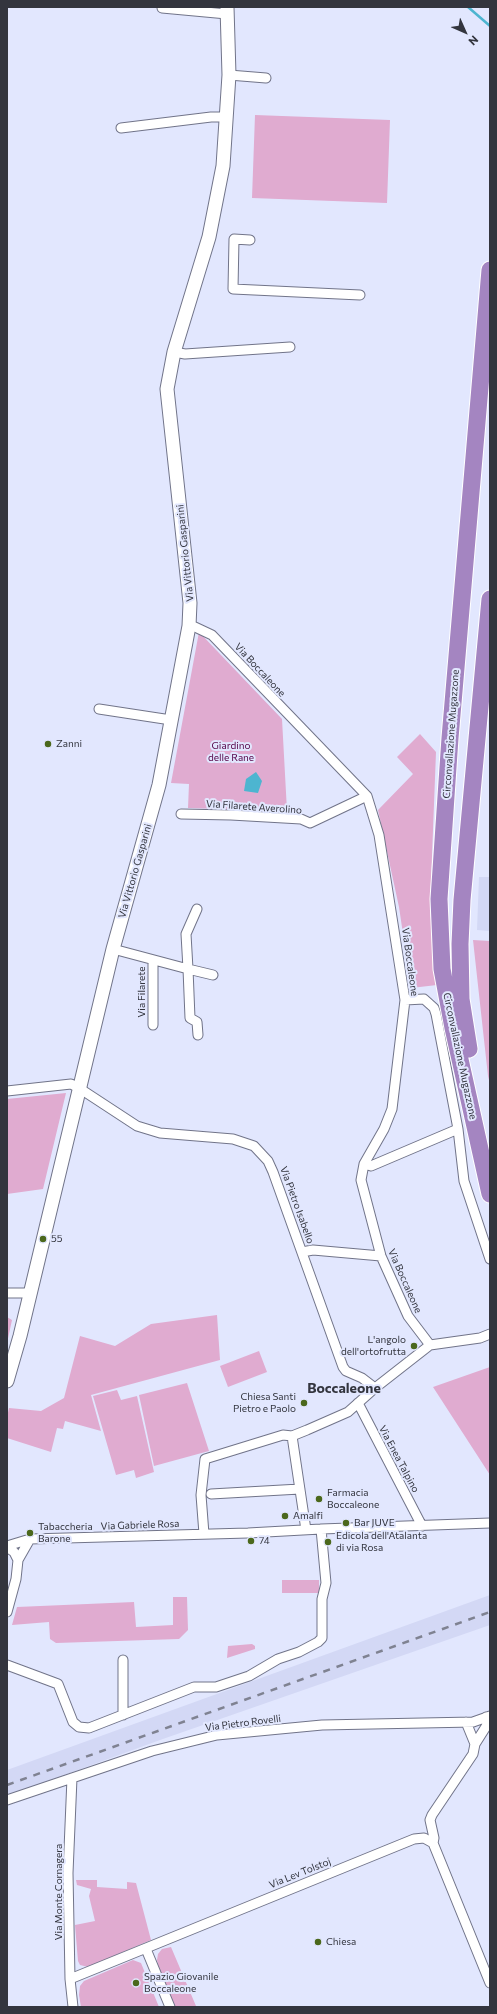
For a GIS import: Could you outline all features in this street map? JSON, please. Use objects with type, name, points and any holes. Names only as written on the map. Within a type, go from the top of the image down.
[{"type":"highway","name":"Circonvallazione Mugazzone","points":[[490,270],[451,730],[439,899],[442,969],[453,1028],[490,1194]]},
{"type":"highway","name":"Circonvallazione Mugazzone","points":[[490,599],[460,944],[461,999],[467,1038],[490,1143]]},
{"type":"street","name":"Via Vittorio Gasparini","points":[[7,1382],[113,949],[159,785],[189,626],[190,603],[167,389],[174,352],[203,258],[215,210],[223,166],[229,75],[227,10],[162,8]]},
{"type":"street","points":[[229,75],[266,78]]},
{"type":"street","points":[[122,128],[211,117],[226,117]]},
{"type":"street","points":[[250,240],[234,239],[233,289],[360,295]]},
{"type":"street","points":[[174,352],[185,354],[290,347]]},
{"type":"street","name":"Via Boccaleone","points":[[189,626],[195,627],[212,635],[367,796],[379,835],[405,1000],[392,1109],[384,1129],[364,1164],[361,1180],[380,1256],[408,1316],[430,1345]]},
{"type":"street","points":[[99,709],[171,720]]},
{"type":"street","name":"Via Filarete Averolino","points":[[182,814],[295,819],[310,823],[367,796]]},
{"type":"street","points":[[197,909],[186,934],[190,1018],[197,1022],[198,1035]]},
{"type":"street","name":"Via Filarete","points":[[113,949],[213,975]]},
{"type":"street","name":"Via Filarete","points":[[153,960],[153,1025]]},
{"type":"street","points":[[405,1000],[424,1000],[434,1008],[458,1129],[464,1181],[490,1259]]},
{"type":"street","points":[[7,1091],[71,1084],[79,1088]]},
{"type":"street","name":"Via Pietro Isabello","points":[[79,1088],[137,1126],[160,1133],[233,1139],[254,1146],[268,1161],[342,1364],[346,1371],[362,1378],[375,1388]]},
{"type":"street","points":[[364,1164],[371,1166],[458,1129]]},
{"type":"street","points":[[302,1252],[313,1250],[380,1256]]},
{"type":"street","points":[[7,1293],[29,1293]]},
{"type":"street","points":[[204,1534],[202,1494],[205,1459],[283,1434],[292,1436],[348,1412],[375,1388],[430,1345],[480,1338],[490,1334]]},
{"type":"street","name":"Via Enea Talpino","points":[[358,1403],[422,1526]]},
{"type":"street","points":[[292,1436],[306,1530]]},
{"type":"street","points":[[211,1494],[300,1489]]},
{"type":"street","name":"Via Gabriele Rosa","points":[[7,1547],[30,1539],[490,1523]]},
{"type":"street","points":[[7,1665],[58,1684],[73,1722],[80,1727],[89,1728],[194,1687],[216,1687],[249,1676],[278,1659],[299,1652],[318,1642],[322,1638],[322,1599],[326,1583],[321,1529]]},
{"type":"street","points":[[7,1612],[16,1579],[18,1560],[30,1539]]},
{"type":"street","points":[[7,1547],[14,1552],[18,1560]]},
{"type":"street","points":[[123,1660],[124,1715]]},
{"type":"street","points":[[488,1717],[487,1725],[475,1744],[473,1754],[430,1820],[434,1838],[433,1843],[490,1983]]},
{"type":"street","name":"Via Pietro Rovelli","points":[[7,1800],[158,1749],[217,1735],[322,1725],[474,1722],[488,1717]]},
{"type":"street","points":[[466,1722],[475,1744]]},
{"type":"street","name":"Via Monte Cornagera","points":[[72,1778],[68,1873],[70,1979],[73,2007]]},
{"type":"street","name":"Via Lev Tolstoj","points":[[70,1979],[414,1839],[424,1838],[433,1843]]},
{"type":"street","points":[[146,1949],[170,2007]]},
{"type":"shaded area","points":[[479,877],[490,877],[490,931],[477,930]]},
{"type":"shaded area","points":[[490,1595],[490,1625],[160,1740],[7,1796],[7,1770]]},
{"type":"green space","points":[[255,115],[390,120],[387,203],[252,198]]},
{"type":"green space","name":"Giardino delle Rane","points":[[199,632],[282,719],[287,811],[188,808],[189,784],[171,783]]},
{"type":"green space","points":[[420,734],[436,752],[430,908],[437,985],[411,988],[399,907],[378,810],[413,774],[397,757]]},
{"type":"green space","points":[[473,940],[490,941],[490,1084],[488,1076]]},
{"type":"green space","points":[[66,1093],[43,1189],[7,1194],[7,1099]]},
{"type":"green space","points":[[217,1315],[220,1360],[91,1395],[101,1431],[65,1421],[63,1429],[57,1428],[51,1452],[7,1438],[7,1417],[9,1408],[41,1411],[64,1398],[80,1336],[115,1346],[151,1324]]},
{"type":"green space","points":[[7,1317],[12,1320],[7,1343]]},
{"type":"green space","points":[[259,1351],[267,1372],[228,1387],[220,1366]]},
{"type":"green space","points":[[490,1367],[490,1475],[433,1387]]},
{"type":"green space","points":[[187,1383],[209,1451],[154,1466],[139,1395]]},
{"type":"green space","points":[[117,1390],[121,1400],[137,1396],[154,1472],[136,1478],[134,1470],[116,1475],[93,1396]]},
{"type":"green space","points":[[282,1580],[319,1580],[319,1593],[282,1593]]},
{"type":"green space","points":[[173,1597],[187,1597],[188,1630],[179,1639],[56,1643],[50,1639],[49,1622],[12,1625],[17,1607],[134,1602],[136,1627],[173,1625]]},
{"type":"green space","points":[[252,1644],[255,1646],[255,1649],[227,1658],[228,1646]]},
{"type":"green space","points":[[76,1880],[97,1880],[97,1887],[127,1889],[127,1882],[136,1883],[151,1940],[88,1967],[80,1965],[78,1961],[75,1925],[95,1921],[89,1896],[91,1889],[77,1885]]},
{"type":"green space","points":[[171,1947],[196,2006],[175,2007],[159,1970],[157,1960],[158,1954],[162,1949]]},
{"type":"green space","points":[[133,1960],[141,1963],[159,2007],[81,2007],[79,1995],[80,1986],[84,1981]]},
{"type":"water","points":[[256,772],[262,781],[258,793],[244,791],[246,779]]},
{"type":"waterway","points":[[468,7],[490,26]]},
{"type":"railway","points":[[7,1785],[490,1612]]},
{"type":"place","name":"Zanni","points":[[48,744]]},
{"type":"place","name":"55","points":[[43,1239]]},
{"type":"place","name":"L'angolo dell'ortofrutta","points":[[414,1346]]},
{"type":"place","name":"Chiesa Santi Pietro e Paolo","points":[[304,1403]]},
{"type":"place","name":"Farmacia Boccaleone","points":[[319,1499]]},
{"type":"place","name":"Amalfi","points":[[285,1516]]},
{"type":"place","name":"Bar JUVE","points":[[346,1523]]},
{"type":"place","name":"Tabaccheria Barone","points":[[30,1533]]},
{"type":"place","name":"74","points":[[251,1541]]},
{"type":"place","name":"Edicola dell'Atalanta di via Rosa","points":[[328,1542]]},
{"type":"place","name":"Chiesa","points":[[318,1942]]},
{"type":"place","name":"Spazio Giovanile Boccaleone","points":[[136,1983]]},
{"type":"district","name":"Boccaleone","points":[[344,1388]]}]
